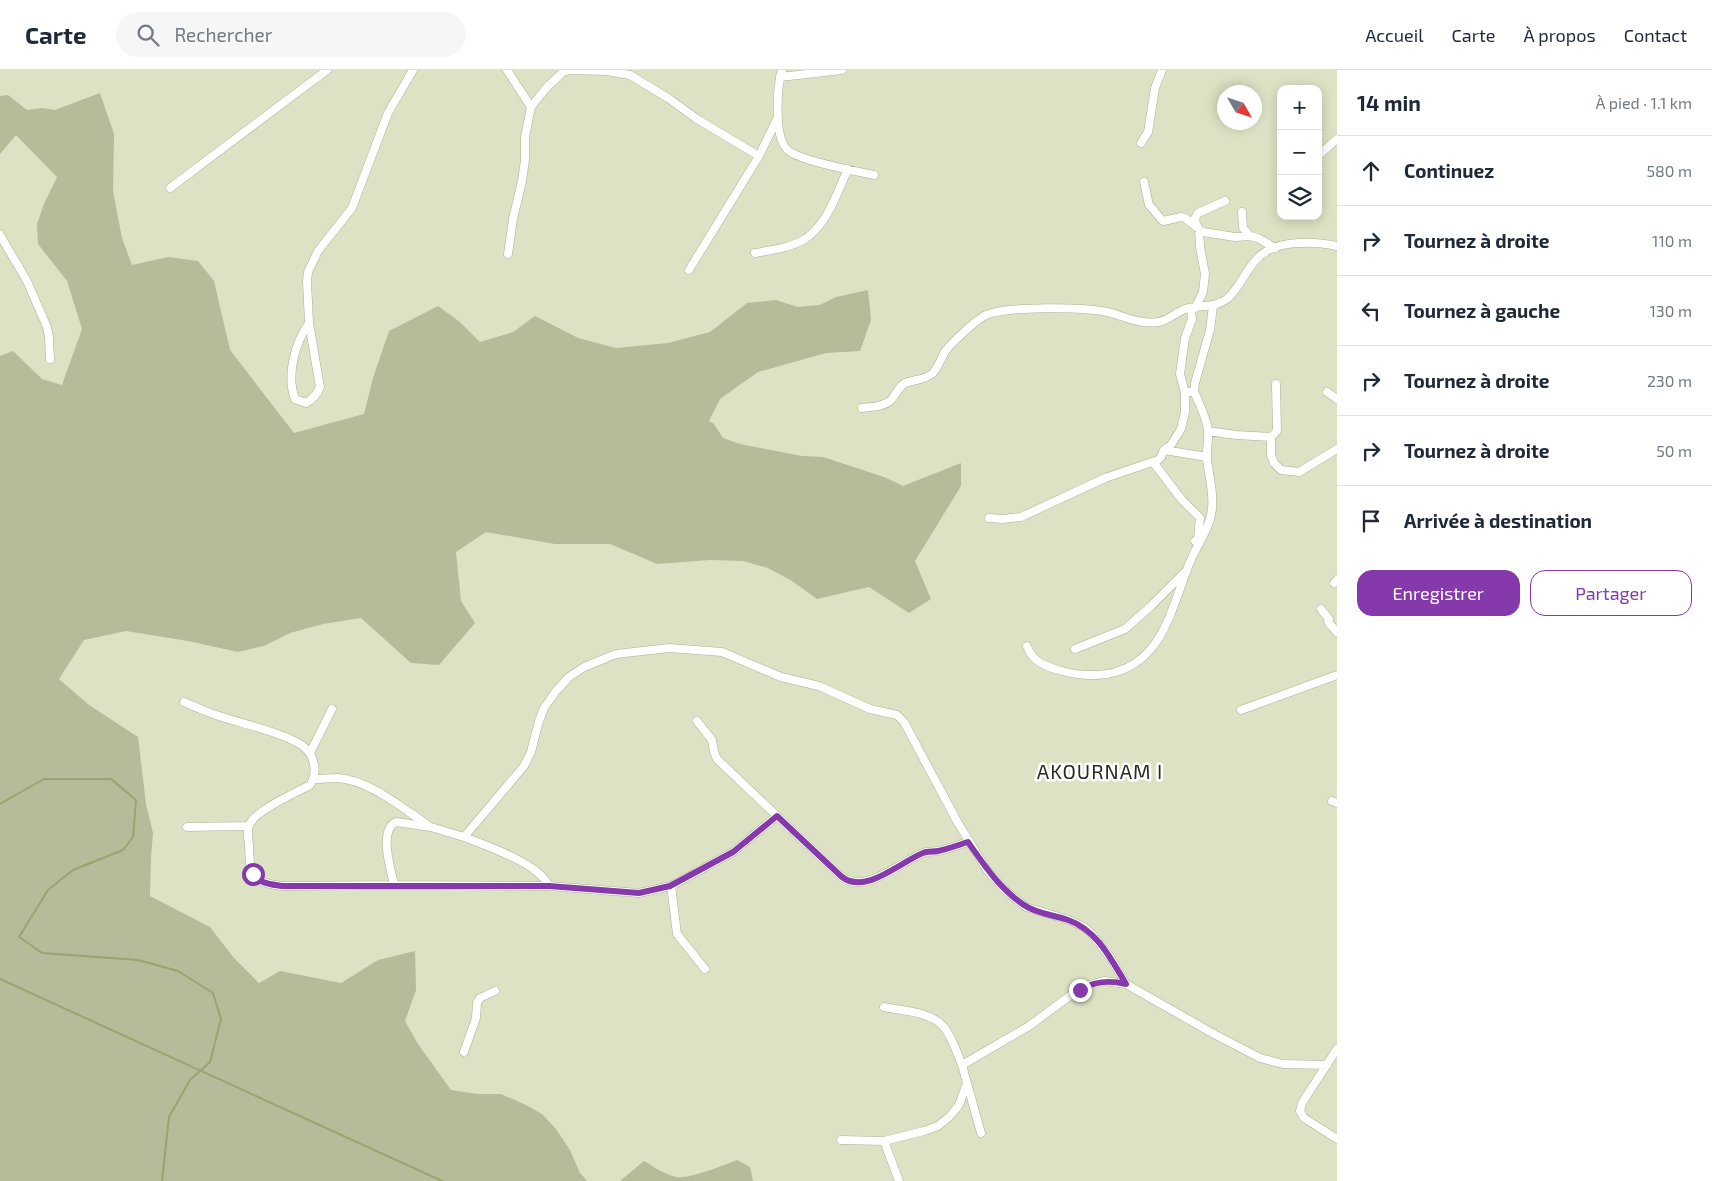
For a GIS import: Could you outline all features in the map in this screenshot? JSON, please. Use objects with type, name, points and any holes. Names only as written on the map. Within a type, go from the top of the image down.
[{"type":"street","points":[[170,188],[327,70]]},
{"type":"street","points":[[309,323],[296,345],[292,385],[295,399],[306,403],[318,394],[320,387],[309,323],[306,281],[308,272],[318,251],[352,208],[388,113],[413,70]]},
{"type":"street","points":[[507,70],[531,107]]},
{"type":"street","points":[[508,254],[513,219],[522,181],[531,107],[546,88],[563,72],[570,70],[607,71],[630,75],[668,98],[697,119],[759,156]]},
{"type":"street","points":[[842,70],[781,74],[777,119],[784,148],[796,156],[874,175]]},
{"type":"street","points":[[1141,143],[1148,132],[1155,88],[1162,70]]},
{"type":"street","points":[[690,270],[759,156],[777,119]]},
{"type":"street","points":[[1322,153],[1337,140]]},
{"type":"street","points":[[756,253],[782,248],[804,239],[817,228],[823,220],[848,169]]},
{"type":"street","points":[[1144,182],[1148,205],[1156,211],[1162,221],[1180,217],[1185,218],[1208,234],[1250,236],[1258,238],[1275,248]]},
{"type":"street","points":[[989,518],[1021,517],[1129,468],[1153,462],[1161,457],[1164,450],[1171,445],[1181,429],[1185,412],[1185,393],[1180,374],[1185,338],[1192,319],[1193,308],[1203,292],[1205,274],[1200,248],[1199,229],[1194,220],[1198,213],[1225,201]]},
{"type":"street","points":[[1242,212],[1243,228],[1250,236]]},
{"type":"street","points":[[0,235],[27,281],[47,327],[50,337],[50,359]]},
{"type":"street","points":[[862,408],[886,405],[892,400],[900,386],[929,376],[938,366],[946,350],[978,320],[992,312],[1011,309],[1093,310],[1122,316],[1136,322],[1160,322],[1182,310],[1212,306],[1227,299],[1240,284],[1256,259],[1275,248],[1304,242],[1337,246]]},
{"type":"street","points":[[1026,646],[1028,652],[1035,660],[1049,668],[1075,675],[1100,675],[1124,669],[1139,661],[1159,638],[1172,610],[1188,566],[1210,520],[1213,501],[1207,457],[1208,431],[1194,391],[1194,383],[1210,330],[1212,306]]},
{"type":"street","points":[[1276,384],[1277,431],[1271,438],[1271,455],[1274,464],[1281,470],[1299,472],[1337,449]]},
{"type":"street","points":[[1185,393],[1194,391]]},
{"type":"street","points":[[1326,392],[1337,399]]},
{"type":"street","points":[[1208,431],[1271,438]]},
{"type":"street","points":[[1164,450],[1207,457]]},
{"type":"street","points":[[1153,462],[1182,500],[1200,518],[1210,520]]},
{"type":"street","points":[[1075,649],[1125,629],[1152,605],[1188,566],[1191,552],[1198,538],[1200,518]]},
{"type":"street","points":[[1321,609],[1329,619],[1328,622],[1337,632]]},
{"type":"street","points":[[464,837],[524,766],[531,752],[544,708],[569,677],[584,667],[616,654],[669,648],[722,652],[780,677],[819,686],[870,709],[897,715],[904,722],[968,842],[993,877],[1022,904],[1039,912],[1069,920],[1084,927],[1110,957],[1126,984]]},
{"type":"street","points":[[1241,710],[1337,675]]},
{"type":"street","points":[[184,702],[210,714],[268,730],[298,742],[310,753],[316,771],[310,785],[256,817],[248,826],[250,868],[258,880],[265,884],[282,886],[549,886],[639,893],[670,886],[733,852],[777,816]]},
{"type":"street","points":[[310,753],[332,709]]},
{"type":"street","points":[[697,721],[712,740],[717,758],[848,882],[868,881],[924,852],[937,851],[968,842]]},
{"type":"street","points":[[314,779],[339,778],[358,783],[392,800],[431,827]]},
{"type":"street","points":[[394,885],[386,842],[389,827],[396,822],[431,827],[464,837],[511,856],[538,873],[546,880],[549,886]]},
{"type":"street","points":[[187,827],[248,826]]},
{"type":"street","points":[[670,886],[677,934],[683,944],[690,949],[705,969]]},
{"type":"street","points":[[962,1065],[1029,1026],[1071,995],[1089,985],[1104,981],[1126,984],[1260,1058],[1283,1064],[1327,1065]]},
{"type":"street","points":[[464,1052],[476,1018],[477,1003],[480,998],[495,991]]},
{"type":"street","points":[[884,1007],[924,1015],[944,1027],[962,1065],[981,1132]]},
{"type":"street","points":[[1337,1049],[1302,1103],[1300,1110],[1304,1118],[1337,1139]]},
{"type":"street","points":[[841,1140],[884,1141],[938,1126],[959,1105],[967,1083]]},
{"type":"street","points":[[884,1141],[899,1181]]},
{"type":"green space","points":[[100,93],[114,134],[113,191],[122,238],[132,265],[168,257],[198,261],[214,281],[230,350],[294,433],[364,414],[373,378],[389,331],[438,306],[460,322],[480,342],[513,332],[535,316],[578,338],[616,348],[668,343],[710,332],[747,303],[776,300],[798,307],[820,305],[836,297],[868,290],[871,320],[860,351],[826,353],[758,372],[720,399],[709,421],[714,424],[723,438],[740,444],[802,456],[823,457],[884,477],[903,486],[961,463],[961,486],[915,561],[931,599],[909,613],[869,587],[817,599],[792,581],[768,568],[743,561],[710,560],[657,564],[610,544],[555,544],[486,532],[456,552],[461,601],[475,623],[439,665],[411,663],[361,618],[323,624],[290,633],[264,646],[238,652],[188,641],[126,631],[84,640],[59,679],[89,705],[138,737],[146,804],[153,833],[150,896],[210,927],[234,958],[259,983],[280,971],[341,983],[378,960],[415,951],[416,990],[405,1021],[418,1044],[451,1090],[477,1094],[501,1094],[542,1114],[556,1129],[570,1150],[580,1173],[587,1181],[0,1181],[0,356],[13,351],[42,379],[62,385],[82,329],[67,281],[38,244],[37,224],[57,177],[16,135],[0,154],[0,96],[8,95],[27,110],[42,108],[55,110]]},
{"type":"green space","points":[[737,1160],[750,1167],[753,1181],[620,1181],[644,1161],[667,1174],[681,1177],[706,1172]]},
{"type":"waterway","points":[[0,804],[44,779],[111,779],[136,800],[133,837],[123,850],[73,870],[48,890],[19,937],[42,953],[138,960],[178,971],[213,993],[221,1019],[210,1062],[190,1080],[169,1117],[162,1181]]},
{"type":"waterway","points":[[0,979],[442,1181]]},
{"type":"district","name":"AKOURNAM I","points":[[1100,772]]},
{"type":"route","points":[[253,874],[265,884],[282,886],[549,886],[639,893],[670,886],[733,852],[777,816],[848,882],[868,881],[924,852],[937,851],[968,842],[987,870],[1006,891],[1026,907],[1069,920],[1084,927],[1092,934],[1110,957],[1126,984],[1104,981],[1089,985],[1080,990]]}]
